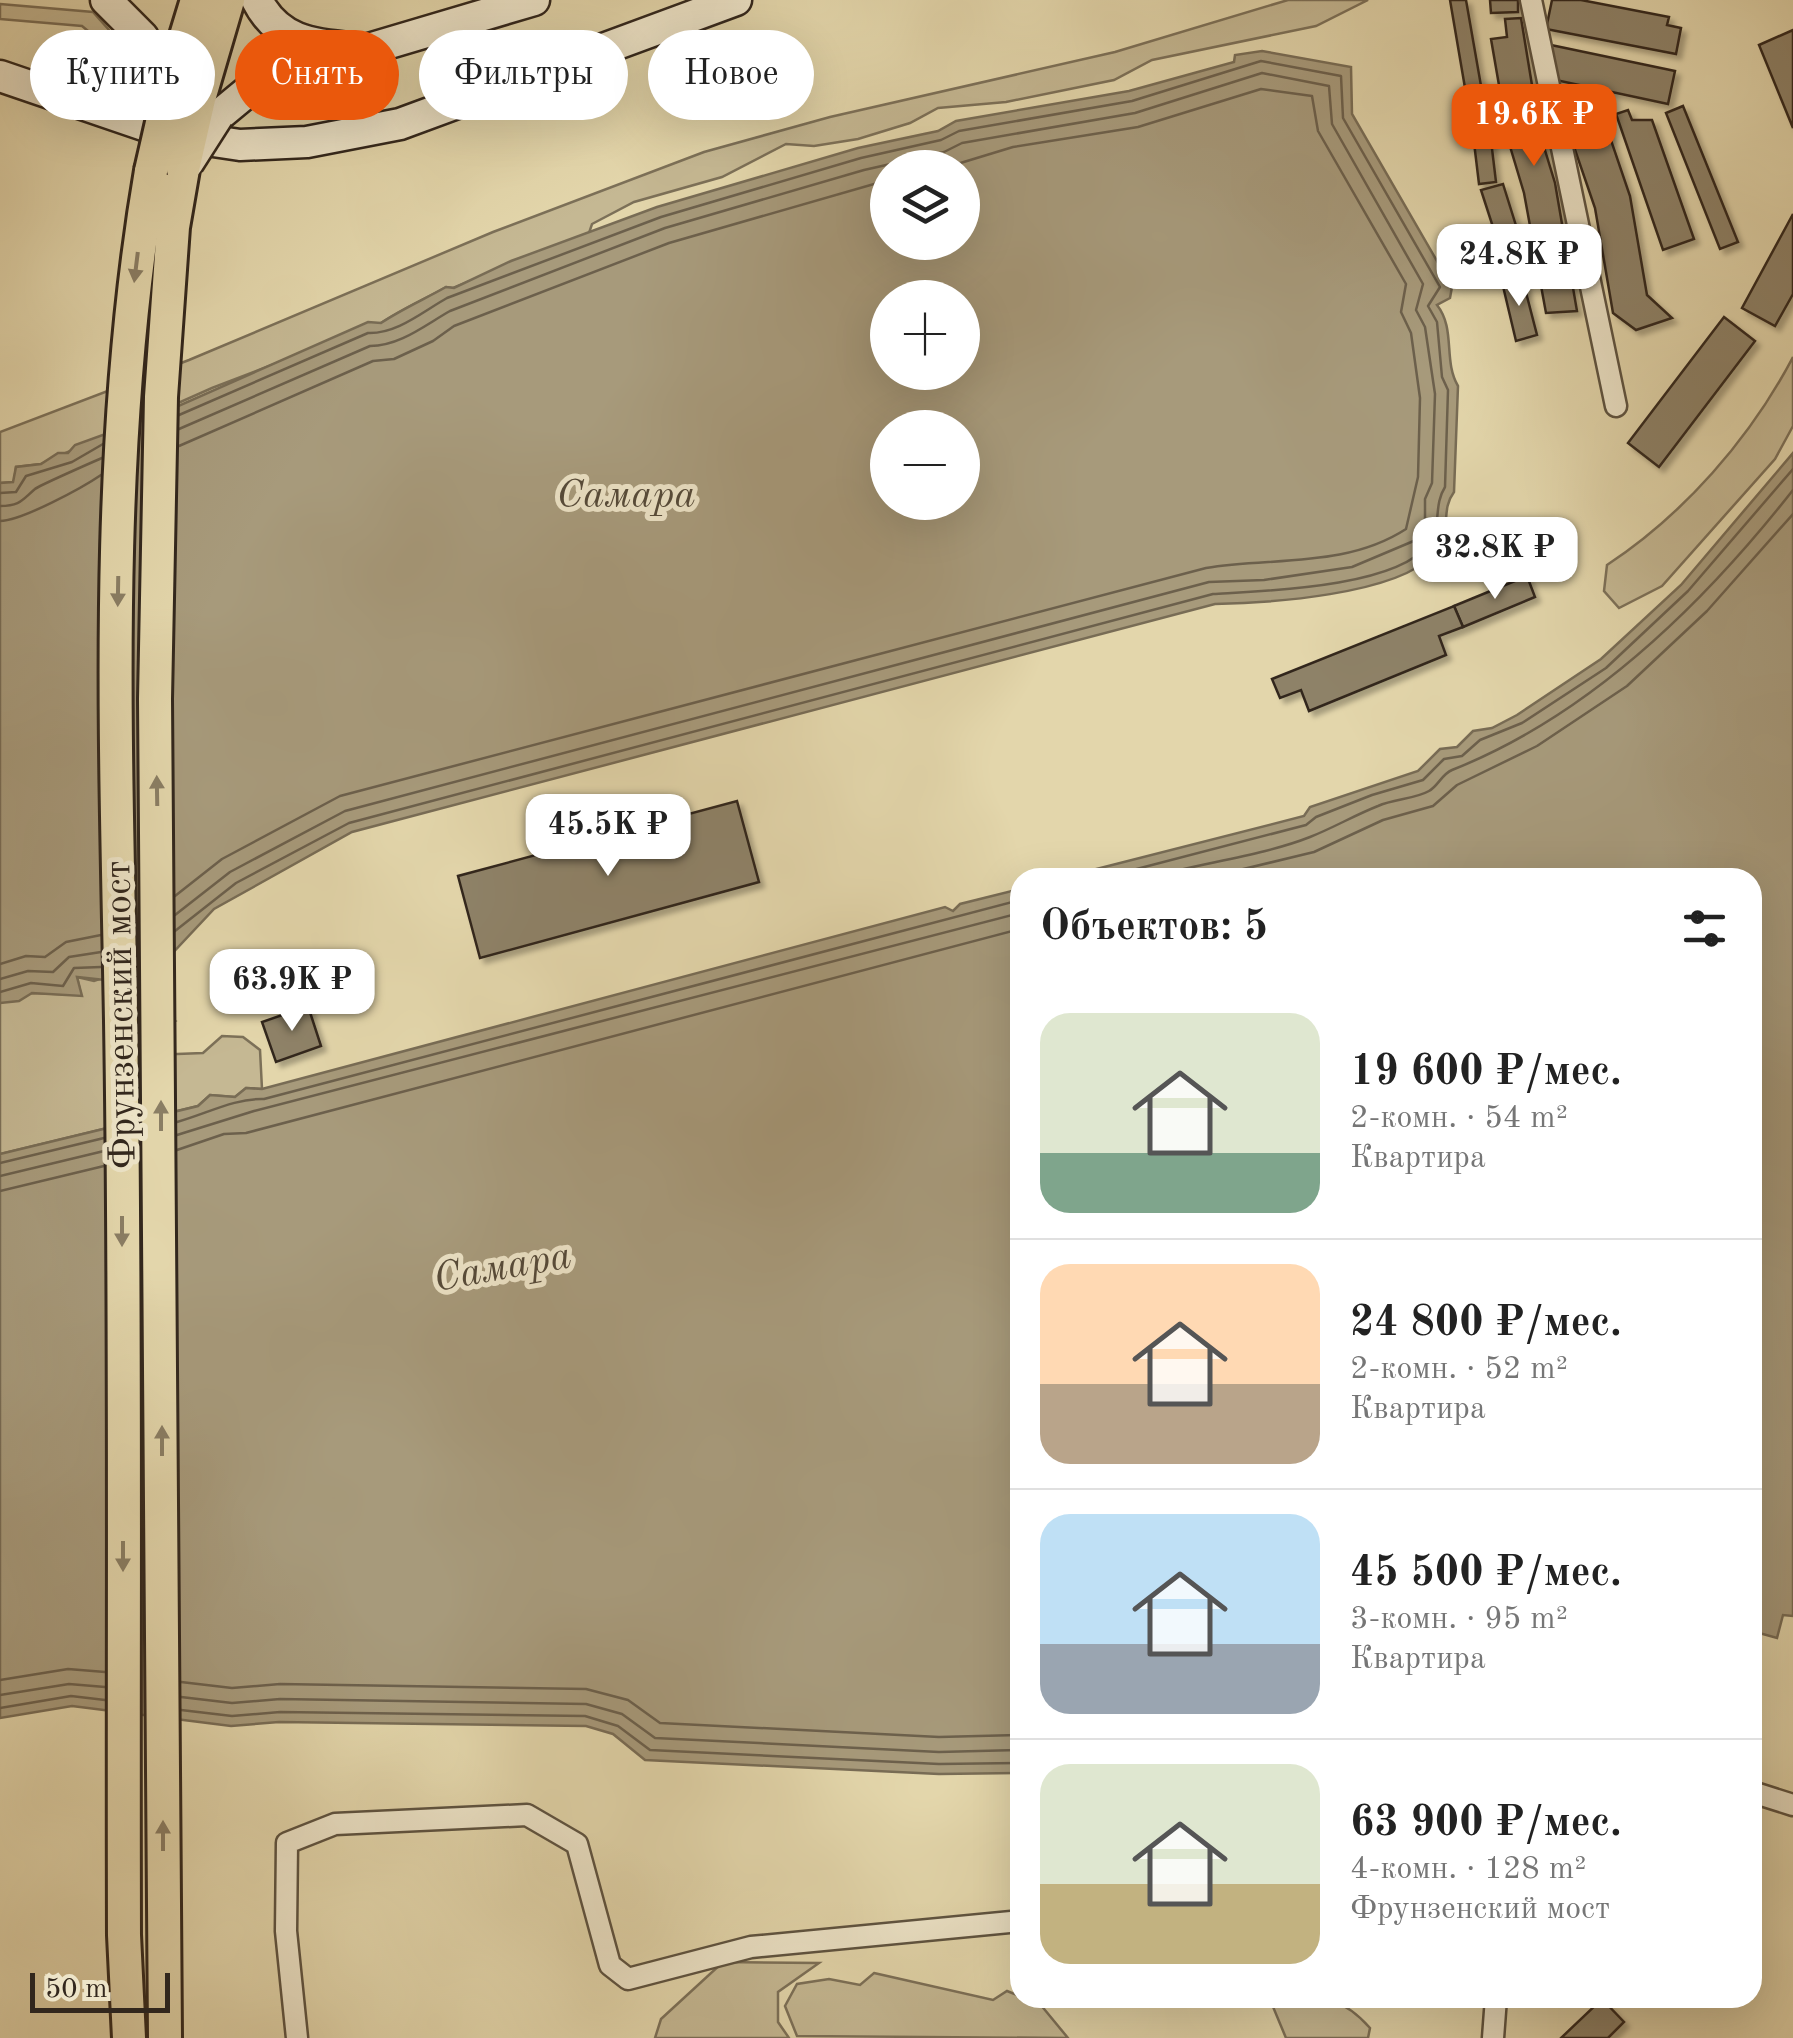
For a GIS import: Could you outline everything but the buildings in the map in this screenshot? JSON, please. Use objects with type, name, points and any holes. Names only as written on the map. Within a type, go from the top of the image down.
[{"type":"main road","points":[[106,0],[136,30]]},
{"type":"main road","points":[[193,30],[197,0]]},
{"type":"main road","points":[[215,30],[228,0]]},
{"type":"main road","points":[[257,0],[270,20],[282,30]]},
{"type":"main road","points":[[399,40],[534,0]]},
{"type":"main road","points":[[0,76],[173,134],[240,145],[307,142],[400,124],[736,0]]},
{"type":"main road","points":[[167,170],[179,120]]},
{"type":"main road","name":"Фрунзенский мост","points":[[129,2038],[124,1936],[121,1026],[115,711],[122,396],[179,120]]},
{"type":"main road","name":"Фрунзенский мост","points":[[164,2038],[156,699],[161,397],[173,228],[167,170]]},
{"type":"street","points":[[1531,0],[1616,406]]},
{"type":"street","points":[[1762,1795],[1793,1805]]},
{"type":"street","points":[[297,2038],[286,1931],[287,1843],[335,1824],[527,1815],[577,1844],[610,1965],[628,1979],[752,1946],[1010,1922]]},
{"type":"street","points":[[1493,2038],[1497,2008]]},
{"type":"shaded area","points":[[1288,0],[1368,0],[1316,26],[1152,60],[1114,80],[1006,102],[938,108],[910,123],[858,139],[814,146],[786,144],[722,177],[634,202],[592,224],[589,233],[453,288],[446,287],[381,323],[212,388],[41,464],[16,467],[14,482],[0,483],[0,432],[189,360],[493,232],[704,152],[830,117],[1115,52]]},
{"type":"shaded area","points":[[0,4],[93,12],[109,30],[87,30],[82,26],[0,19]]},
{"type":"shaded area","points":[[1793,357],[1793,426],[1775,459],[1662,586],[1619,608],[1604,591],[1607,565],[1662,523],[1712,473],[1756,417]]},
{"type":"shaded area","points":[[134,967],[152,1003],[175,1021],[124,1050],[128,1064],[151,1055],[203,1053],[222,1036],[243,1037],[260,1050],[262,1089],[246,1088],[235,1097],[210,1095],[198,1106],[0,1154],[0,1003],[32,993],[81,995],[77,977],[94,981]]},
{"type":"shaded area","points":[[723,1962],[819,1963],[778,1992],[778,2022],[789,2038],[655,2038],[661,2019]]},
{"type":"shaded area","points":[[874,1973],[993,2000],[1007,1991],[1010,2008],[1043,2008],[1068,2038],[797,2036],[785,2006],[797,1984],[829,1979],[860,1985]]},
{"type":"shaded area","points":[[1274,2008],[1346,2008],[1370,2028],[1368,2038],[1286,2038]]},
{"type":"water","name":"Самара","points":[[1262,51],[1351,67],[1352,114],[1452,287],[1450,298],[1437,305],[1446,324],[1451,366],[1458,386],[1454,492],[1439,547],[1415,569],[1362,588],[1330,594],[1215,604],[352,832],[214,909],[166,960],[148,961],[105,980],[77,977],[82,996],[32,993],[19,1001],[0,1003],[0,483],[13,482],[16,467],[41,464],[58,453],[68,453],[75,445],[158,415],[368,322],[381,323],[446,287],[454,288],[511,261],[657,207],[858,148],[938,131],[956,121],[1129,91],[1234,62],[1235,55]]},
{"type":"water","points":[[1793,453],[1793,1616],[1783,1615],[1777,1638],[1762,1634],[1762,868],[1100,868],[1304,816],[1310,807],[1418,771],[1440,749],[1457,747],[1473,731],[1492,728],[1517,715],[1601,659],[1681,585]]},
{"type":"water","name":"Самара","points":[[1010,892],[1010,1773],[939,1774],[645,1760],[613,1734],[586,1726],[279,1722],[231,1726],[72,1706],[0,1718],[0,1154],[198,1106],[210,1095],[235,1097],[246,1088],[262,1089],[945,907],[953,911],[960,904]]}]
